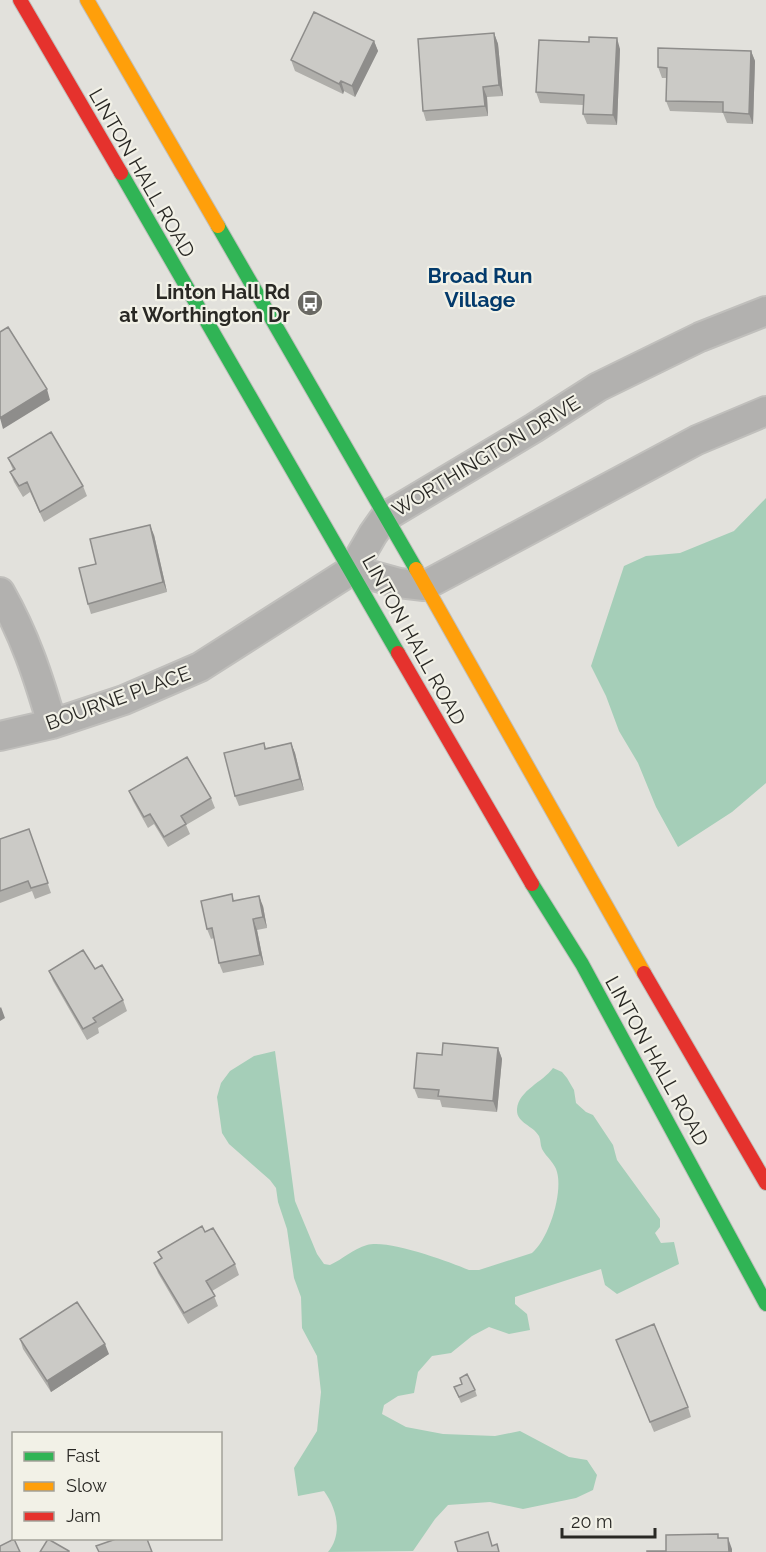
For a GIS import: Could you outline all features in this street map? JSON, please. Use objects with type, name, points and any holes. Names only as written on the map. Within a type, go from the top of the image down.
[{"type":"main road","name":"LINTON HALL ROAD","points":[[20,0],[352,570],[526,875],[582,964],[766,1304]]},
{"type":"main road","name":"LINTON HALL ROAD","points":[[87,0],[480,681],[766,1184]]},
{"type":"street","name":"WORTHINGTON DRIVE","points":[[352,570],[385,517],[598,387],[700,338],[766,311]]},
{"type":"street","points":[[352,570],[399,583],[424,586],[697,440],[766,411]]},
{"type":"street","name":"BOURNE PLACE","points":[[0,736],[52,724],[124,700],[200,667],[352,570]]},
{"type":"street","points":[[0,592],[36,669],[52,724]]},
{"type":"green space","points":[[766,498],[766,783],[732,812],[678,847],[656,807],[638,763],[619,731],[606,696],[591,666],[624,566],[646,556],[680,553],[734,531]]},
{"type":"green space","points":[[275,1051],[295,1201],[317,1254],[324,1264],[330,1265],[362,1247],[377,1244],[418,1252],[469,1270],[479,1270],[532,1253],[549,1227],[556,1203],[558,1181],[556,1169],[542,1149],[539,1136],[519,1118],[517,1109],[527,1091],[553,1068],[562,1072],[567,1078],[574,1090],[576,1103],[593,1115],[613,1145],[617,1160],[660,1219],[660,1227],[655,1233],[661,1243],[674,1242],[679,1264],[617,1294],[605,1285],[601,1269],[515,1297],[515,1304],[527,1314],[530,1330],[509,1334],[489,1327],[472,1336],[451,1353],[432,1356],[418,1372],[414,1393],[398,1396],[384,1405],[382,1414],[406,1427],[443,1434],[495,1436],[520,1431],[569,1457],[587,1460],[597,1475],[593,1490],[576,1498],[523,1509],[490,1502],[448,1505],[435,1519],[413,1551],[328,1552],[333,1545],[337,1530],[335,1513],[329,1498],[324,1491],[298,1496],[294,1468],[317,1431],[321,1392],[317,1356],[302,1328],[301,1297],[294,1278],[287,1229],[276,1188],[229,1144],[222,1133],[217,1097],[221,1083],[230,1071],[254,1056]]},
{"type":"building","points":[[314,12],[374,41],[352,86],[341,81],[339,84],[291,60]]},
{"type":"building","points":[[494,33],[499,85],[483,87],[485,106],[423,111],[418,39]]},
{"type":"building","points":[[589,37],[617,38],[613,115],[583,114],[584,95],[536,92],[539,40],[589,42]]},
{"type":"building","points":[[658,48],[751,51],[749,114],[723,112],[723,102],[666,101],[667,68],[658,67]]},
{"type":"building","points":[[8,327],[47,389],[0,418],[0,332]]},
{"type":"building","points":[[51,432],[83,486],[40,512],[27,482],[19,486],[10,472],[15,469],[8,458]]},
{"type":"building","points":[[150,525],[163,582],[88,604],[79,568],[96,564],[90,539]]},
{"type":"building","points":[[264,743],[265,749],[291,743],[300,779],[235,796],[224,753]]},
{"type":"building","points":[[187,757],[211,798],[181,816],[186,824],[164,837],[150,814],[144,817],[129,791]]},
{"type":"building","points":[[29,829],[48,883],[31,888],[28,881],[0,891],[0,839]]},
{"type":"building","points":[[232,894],[233,901],[259,896],[263,917],[253,919],[260,955],[219,963],[212,928],[207,929],[201,901]]},
{"type":"building","points":[[83,950],[95,969],[102,965],[123,1000],[93,1018],[96,1022],[83,1029],[49,971]]},
{"type":"building","points":[[443,1043],[498,1048],[493,1101],[438,1096],[439,1090],[414,1088],[417,1053],[442,1055]]},
{"type":"building","points":[[202,1226],[205,1232],[213,1228],[235,1264],[206,1281],[215,1296],[184,1313],[154,1263],[162,1258],[158,1252]]},
{"type":"building","points":[[77,1302],[105,1344],[47,1381],[20,1339]]},
{"type":"building","points":[[654,1324],[688,1407],[650,1422],[616,1340]]},
{"type":"building","points":[[467,1374],[475,1390],[459,1397],[454,1387],[462,1384],[460,1378]]},
{"type":"building","points":[[488,1532],[492,1546],[497,1544],[499,1552],[458,1552],[455,1542]]},
{"type":"building","points":[[718,1534],[718,1538],[728,1538],[729,1552],[647,1552],[666,1551],[666,1535]]},
{"type":"building","points":[[14,1540],[20,1552],[0,1552],[0,1546]]},
{"type":"building","points":[[47,1540],[69,1551],[69,1552],[40,1552]]},
{"type":"building","points":[[113,1540],[147,1540],[152,1552],[99,1552],[96,1546]]},
{"type":"traffic: fast","points":[[121,173],[398,653]]},
{"type":"traffic: fast","points":[[218,226],[416,569]]},
{"type":"traffic: fast","points":[[532,884],[582,964],[766,1304]]},
{"type":"traffic: slow","points":[[87,0],[218,226]]},
{"type":"traffic: slow","points":[[416,569],[644,973]]},
{"type":"traffic: jam","points":[[20,0],[121,173]]},
{"type":"traffic: jam","points":[[398,653],[532,884]]},
{"type":"traffic: jam","points":[[644,973],[766,1183]]},
{"type":"place","name":"Linton Hall Rd at Worthington Dr","points":[[310,303]]},
{"type":"district","name":"Broad Run Village","points":[[480,287]]}]
